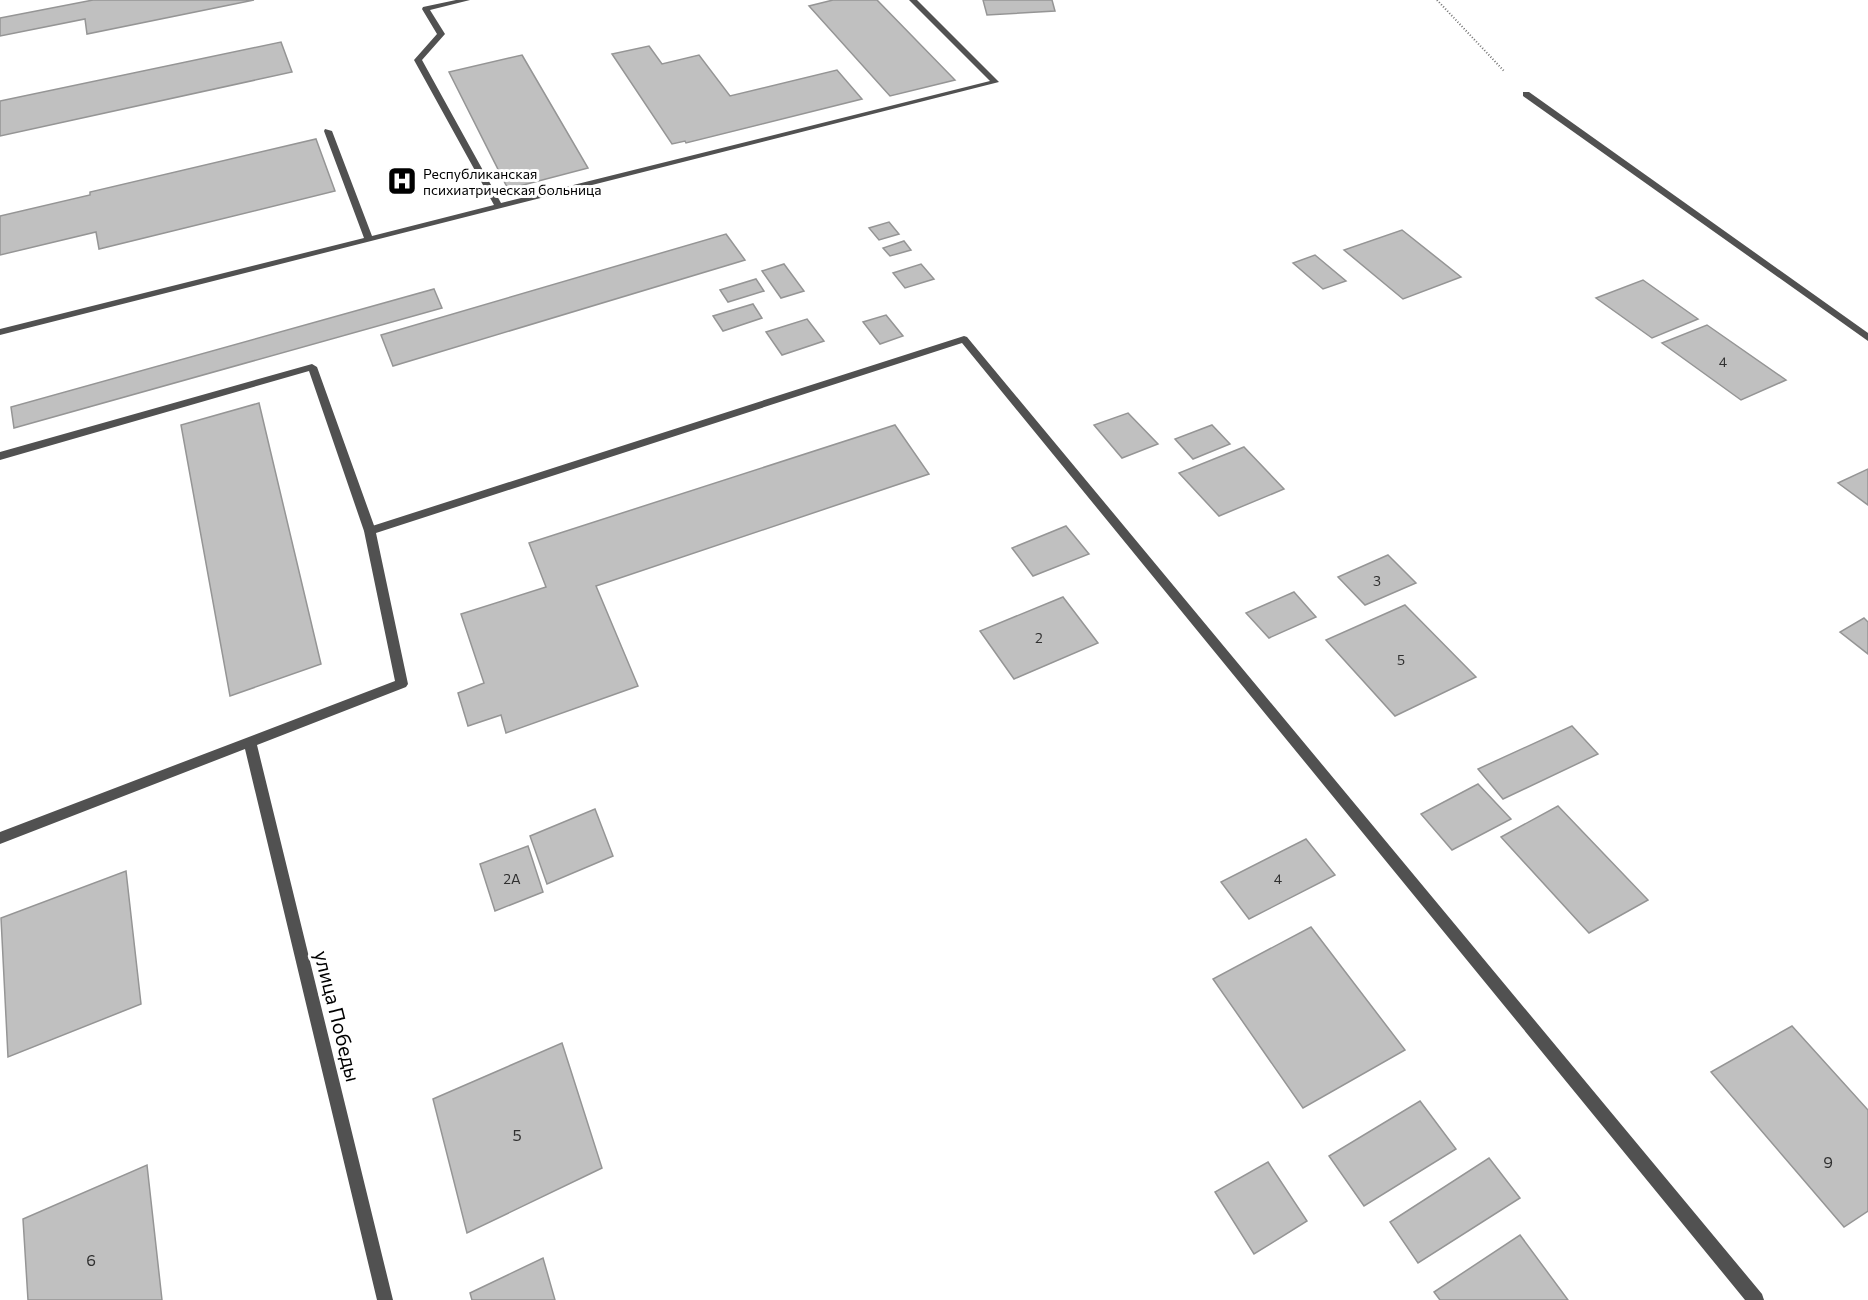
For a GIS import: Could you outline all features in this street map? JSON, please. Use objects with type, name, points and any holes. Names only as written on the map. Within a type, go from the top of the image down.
[{"type":"street","points":[[421,0],[441,34],[418,60],[499,207]]},
{"type":"street","points":[[426,9],[466,0]]},
{"type":"street","points":[[0,332],[995,82],[913,0]]},
{"type":"street","points":[[1526,94],[1868,338]]},
{"type":"street","points":[[328,131],[369,239]]},
{"type":"street","points":[[370,531],[964,339],[1756,1300]]},
{"type":"street","points":[[0,456],[312,367],[370,531],[402,684],[0,838]]},
{"type":"street","name":"улица Победы","points":[[250,742],[385,1300]]},
{"type":"path","points":[[1437,0],[1526,94]]},
{"type":"building","points":[[93,0],[254,0],[87,34],[85,19],[0,36],[0,18]]},
{"type":"building","points":[[833,0],[877,0],[955,80],[890,96],[809,6]]},
{"type":"building","points":[[983,0],[1052,0],[1055,11],[987,15]]},
{"type":"building","points":[[281,42],[292,72],[0,136],[0,101]]},
{"type":"building","points":[[649,46],[662,64],[699,55],[730,96],[837,70],[862,99],[686,143],[685,141],[672,144],[612,54]]},
{"type":"building","points":[[522,55],[588,168],[508,189],[449,72]]},
{"type":"building","points":[[316,139],[335,191],[99,249],[96,232],[0,255],[0,216],[90,195],[90,192]]},
{"type":"building","points":[[889,222],[899,234],[879,240],[869,228]]},
{"type":"building","points":[[1402,230],[1461,277],[1403,299],[1344,250]]},
{"type":"building","points":[[726,234],[745,260],[393,366],[381,335]]},
{"type":"building","points":[[904,241],[911,250],[890,256],[883,248]]},
{"type":"building","points":[[1315,255],[1346,281],[1323,289],[1293,263]]},
{"type":"building","points":[[784,264],[804,291],[781,298],[762,271]]},
{"type":"building","points":[[921,264],[934,279],[905,288],[893,273]]},
{"type":"building","points":[[756,279],[764,291],[728,302],[720,290]]},
{"type":"building","points":[[1643,280],[1698,319],[1652,338],[1596,298]]},
{"type":"building","points":[[434,289],[442,308],[14,428],[11,407]]},
{"type":"building","points":[[753,304],[762,318],[723,331],[713,316]]},
{"type":"building","points":[[886,315],[903,336],[880,344],[863,322]]},
{"type":"building","points":[[807,319],[824,341],[782,355],[766,332]]},
{"type":"building","points":[[1707,325],[1786,380],[1741,400],[1662,343]]},
{"type":"building","points":[[259,403],[321,664],[230,696],[181,425]]},
{"type":"building","points":[[1128,413],[1158,444],[1122,458],[1094,425]]},
{"type":"building","points":[[895,425],[929,474],[596,586],[638,686],[506,733],[501,715],[468,726],[458,693],[484,683],[461,614],[546,587],[529,543]]},
{"type":"building","points":[[1212,425],[1230,444],[1193,459],[1175,439]]},
{"type":"building","points":[[1244,447],[1284,489],[1219,516],[1179,473]]},
{"type":"building","points":[[1868,469],[1868,505],[1838,483]]},
{"type":"building","points":[[1066,526],[1089,554],[1033,576],[1012,548]]},
{"type":"building","points":[[1388,555],[1416,583],[1365,605],[1338,577]]},
{"type":"building","points":[[1294,592],[1316,617],[1269,638],[1246,613]]},
{"type":"building","points":[[1063,597],[1098,643],[1014,679],[980,631]]},
{"type":"building","points":[[1405,605],[1476,677],[1395,716],[1326,640]]},
{"type":"building","points":[[1864,618],[1868,622],[1868,654],[1840,632]]},
{"type":"building","points":[[1572,726],[1598,754],[1503,799],[1478,769]]},
{"type":"building","points":[[1478,784],[1511,819],[1452,850],[1421,814]]},
{"type":"building","points":[[1558,806],[1648,900],[1589,933],[1501,837]]},
{"type":"building","points":[[595,809],[613,856],[547,884],[530,836]]},
{"type":"building","points":[[1306,839],[1335,875],[1249,919],[1221,882]]},
{"type":"building","points":[[528,846],[543,892],[495,911],[480,864]]},
{"type":"building","points":[[126,871],[141,1004],[8,1057],[1,918]]},
{"type":"building","points":[[1311,927],[1405,1050],[1303,1108],[1213,979]]},
{"type":"building","points":[[1792,1026],[1868,1110],[1868,1211],[1844,1227],[1711,1072]]},
{"type":"building","points":[[562,1043],[602,1168],[467,1233],[433,1099]]},
{"type":"building","points":[[1420,1101],[1456,1149],[1364,1206],[1329,1156]]},
{"type":"building","points":[[1489,1158],[1520,1198],[1418,1263],[1390,1222]]},
{"type":"building","points":[[1268,1162],[1307,1221],[1254,1254],[1215,1192]]},
{"type":"building","points":[[147,1165],[162,1300],[28,1300],[23,1219]]},
{"type":"building","points":[[1520,1235],[1568,1300],[1440,1300],[1434,1292]]},
{"type":"building","points":[[543,1258],[555,1300],[472,1300],[470,1293]]},
{"type":"place","name":"Республиканская психиатрическая больница","points":[[402,181]]}]
